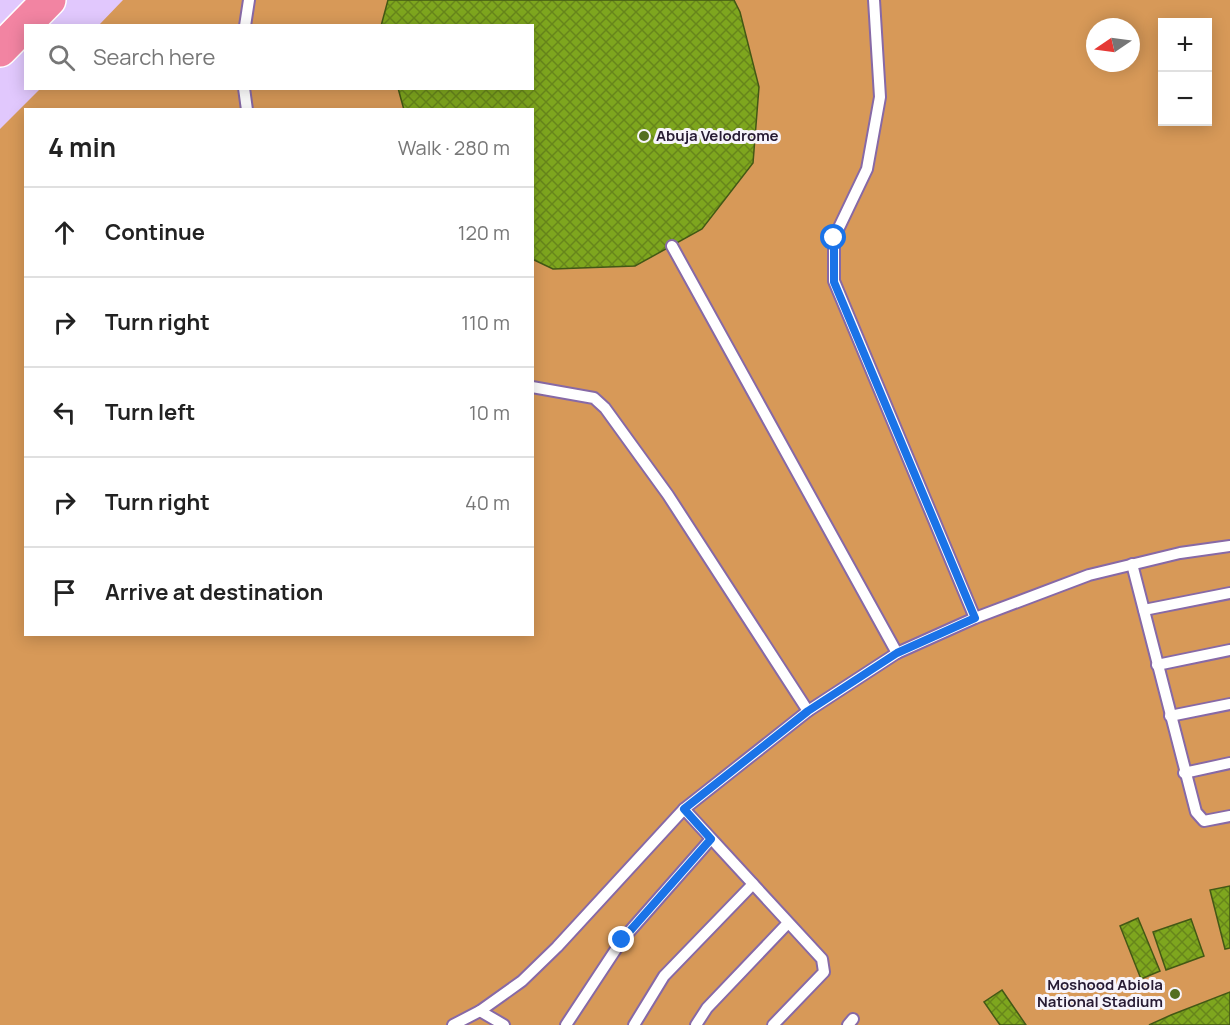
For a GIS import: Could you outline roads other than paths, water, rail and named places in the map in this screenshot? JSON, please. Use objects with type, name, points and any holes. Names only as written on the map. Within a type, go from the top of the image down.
[{"type":"highway","points":[[26,24],[50,0]]},
{"type":"highway","points":[[0,50],[24,26]]},
{"type":"lane","points":[[245,24],[249,0]]},
{"type":"lane","points":[[874,0],[880,97],[867,169],[834,238],[834,282],[975,618]]},
{"type":"lane","points":[[244,90],[247,108]]},
{"type":"lane","points":[[672,246],[897,653]]},
{"type":"lane","points":[[534,387],[594,398],[605,408],[668,495],[808,711]]},
{"type":"lane","points":[[453,1025],[480,1011],[522,981],[557,947],[684,809],[808,711],[897,653],[975,618],[1089,575],[1180,553],[1230,546]]},
{"type":"lane","points":[[1132,564],[1184,773],[1196,812],[1204,821],[1230,816]]},
{"type":"lane","points":[[1144,610],[1230,593]]},
{"type":"lane","points":[[1157,665],[1230,650]]},
{"type":"lane","points":[[1170,716],[1230,704]]},
{"type":"lane","points":[[1184,773],[1230,763]]},
{"type":"lane","points":[[684,809],[822,959],[824,972],[773,1025]]},
{"type":"lane","points":[[566,1025],[622,940],[711,839]]},
{"type":"lane","points":[[634,1025],[664,976],[753,884]]},
{"type":"lane","points":[[696,1025],[707,1008],[788,923]]},
{"type":"lane","points":[[480,1011],[504,1025]]},
{"type":"place","name":"Abuja Velodrome","points":[[644,136]]},
{"type":"place","name":"Moshood Abiola National Stadium","points":[[1175,994]]}]
